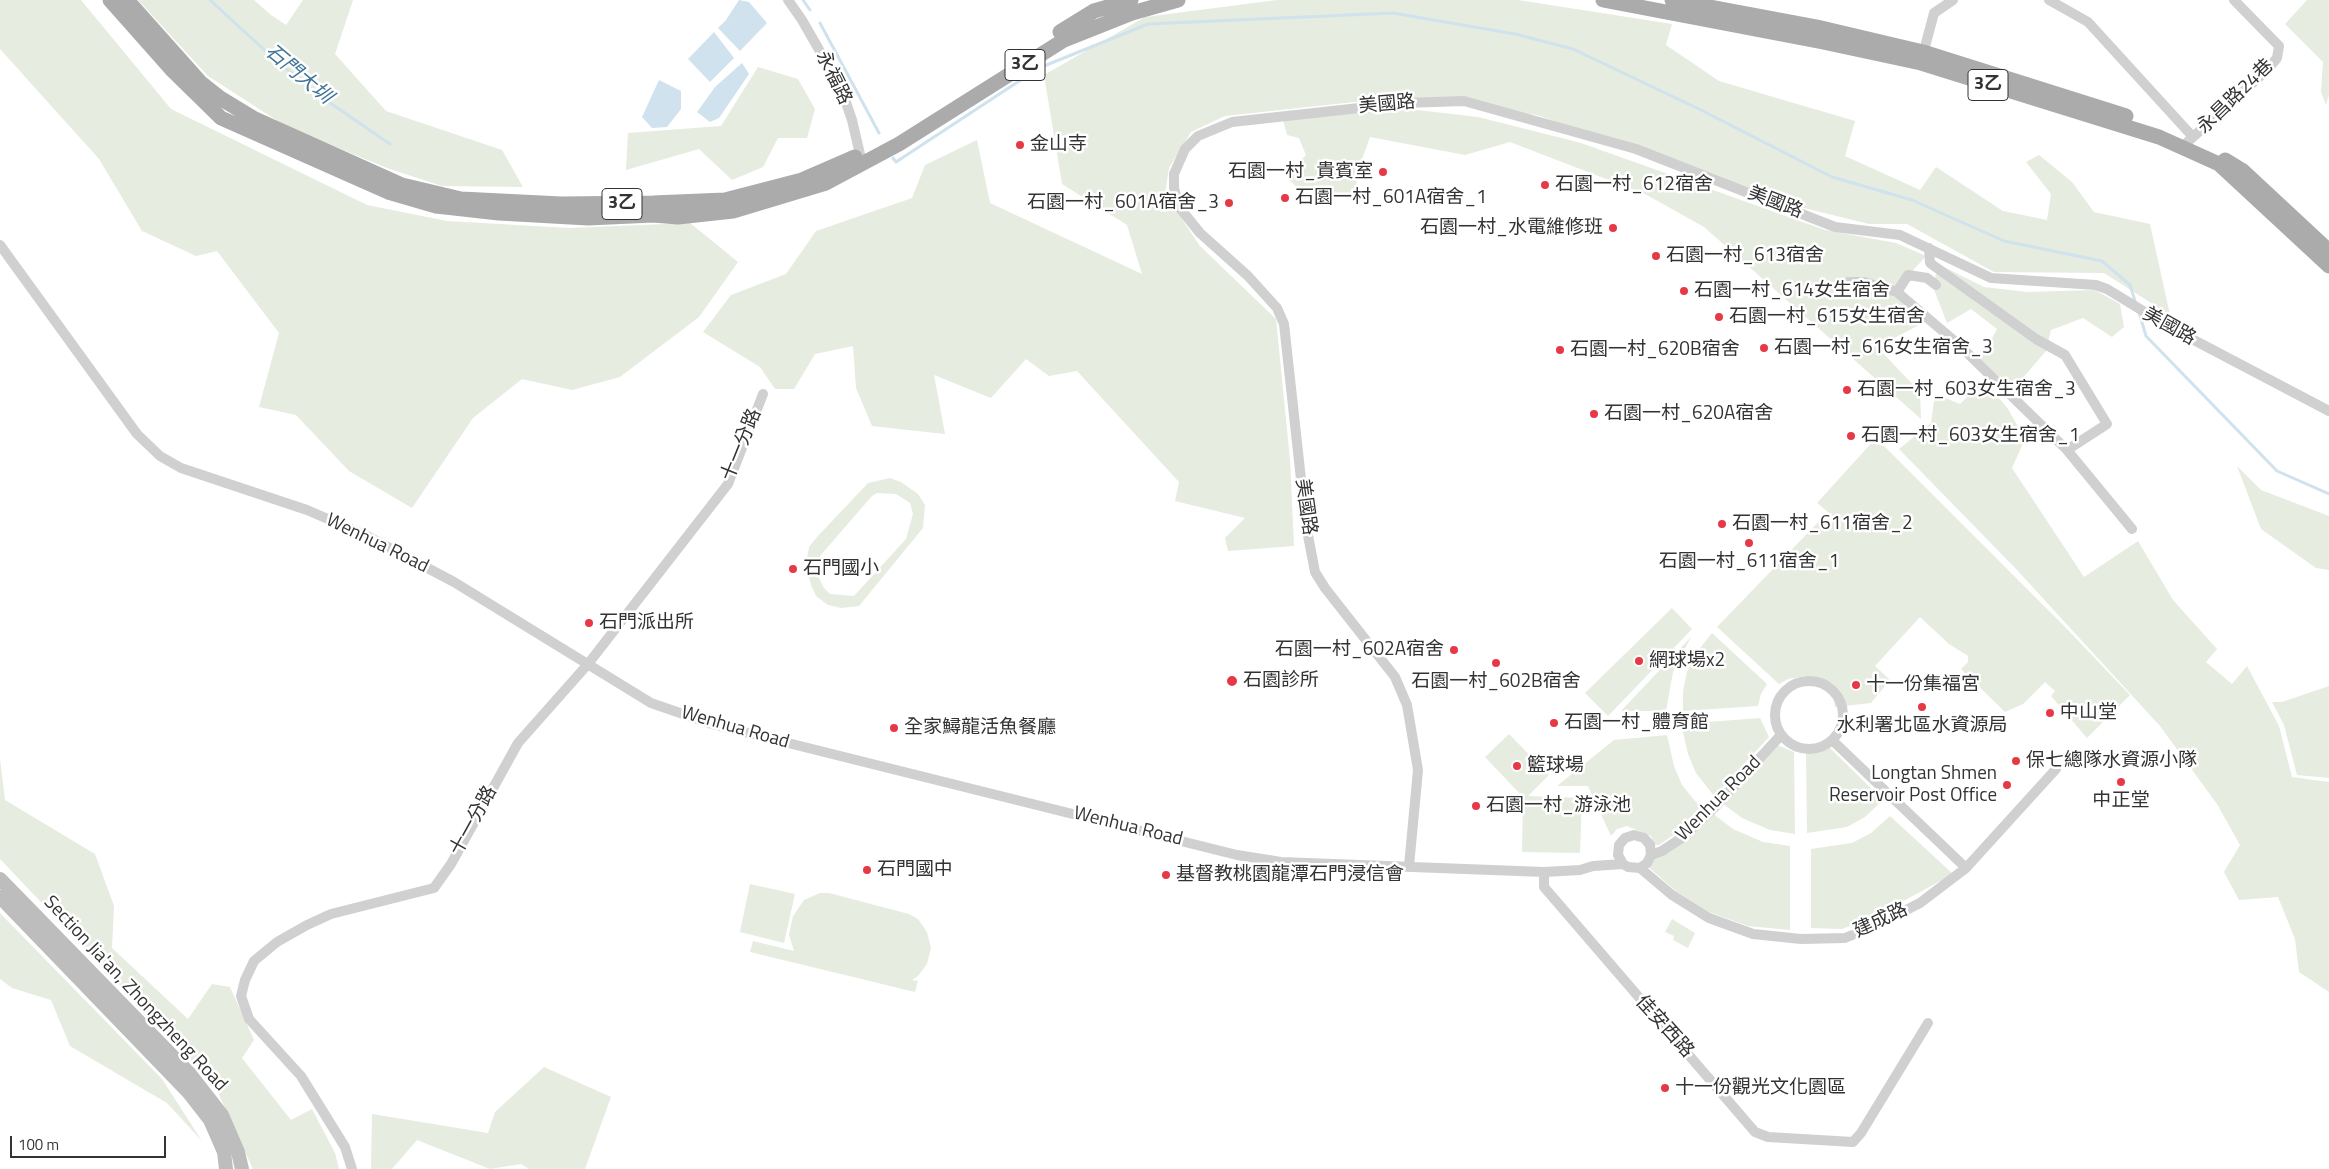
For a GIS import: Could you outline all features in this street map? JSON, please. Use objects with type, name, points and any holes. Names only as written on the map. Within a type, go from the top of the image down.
[{"type":"main road","name":"3乙","points":[[110,0],[172,72],[221,118],[388,192],[436,206],[499,213],[588,218],[653,215],[678,217],[733,210],[770,201],[826,183],[1094,11],[1131,0]]},
{"type":"main road","name":"3乙","points":[[127,0],[201,83],[220,98],[253,118],[402,185],[461,199],[552,204],[725,200],[802,180],[899,144],[1064,40],[1114,19],[1178,0]]},
{"type":"main road","name":"3乙","points":[[1602,0],[1841,46],[1922,58]]},
{"type":"main road","name":"3乙","points":[[1672,0],[1817,27],[2164,129],[2188,142],[2219,164],[2329,266]]},
{"type":"main road","name":"3乙","points":[[2188,142],[2205,148],[2243,171],[2329,251]]},
{"type":"main road","name":"Section Jia'an, Zhongzheng Road","points":[[0,879],[190,1074],[222,1114],[238,1152],[242,1169]]},
{"type":"main road","name":"Section Jia'an, Zhongzheng Road","points":[[0,897],[189,1093],[210,1120],[224,1152],[226,1169]]},
{"type":"street","name":"永福路","points":[[788,0],[802,20],[841,88],[852,120],[861,159]]},
{"type":"street","points":[[1922,58],[1934,13],[1953,0]]},
{"type":"street","points":[[2049,0],[2088,22],[2188,142]]},
{"type":"street","name":"永昌路24巷","points":[[2188,142],[2277,58],[2279,46],[2234,0]]},
{"type":"street","name":"美國路","points":[[1409,866],[1418,770],[1407,705],[1396,677],[1325,588],[1316,572],[1306,525],[1284,324],[1277,308],[1248,276],[1200,233],[1180,207],[1174,188],[1174,174],[1185,149],[1198,136],[1232,122],[1405,103],[1464,101],[1636,149],[1835,227],[1900,235],[1991,278],[2096,285],[2107,289],[2134,308],[2329,411]]},
{"type":"street","name":"Wenhua Road","points":[[0,245],[137,434],[160,456],[181,468],[307,510],[364,535],[454,582],[651,703],[712,724],[1237,855],[1281,862],[1544,872],[1580,870],[1593,866],[1622,864],[1628,867],[1640,868],[1647,863],[1651,855],[1650,845],[1644,838],[1634,835],[1625,838],[1619,845],[1618,855],[1622,864]]},
{"type":"street","points":[[1929,248],[1930,263],[2036,339],[2065,355],[2107,424],[2068,450]]},
{"type":"street","points":[[1897,292],[1908,274],[1927,278],[1936,285]]},
{"type":"street","points":[[1855,293],[1848,282],[1864,282],[1897,292],[1958,344],[2068,450],[2132,529]]},
{"type":"street","name":"十一分路","points":[[352,1169],[345,1147],[300,1076],[249,1019],[240,996],[254,962],[277,942],[331,914],[434,888],[451,864],[518,743],[588,664],[728,484],[763,394]]},
{"type":"street","points":[[1810,680],[1827,686],[1839,699],[1842,707],[1842,725],[1832,740],[1820,748],[1805,749],[1792,745],[1781,735],[1774,715],[1777,701],[1786,689],[1793,684],[1810,680]]},
{"type":"street","name":"Wenhua Road","points":[[1651,855],[1662,852],[1683,837],[1714,808],[1781,735]]},
{"type":"street","points":[[1832,740],[1966,868]]},
{"type":"street","name":"建成路","points":[[1640,868],[1672,895],[1710,918],[1753,934],[1800,939],[1845,938],[1879,924],[1920,903],[1966,868],[2056,769]]},
{"type":"street","name":"佳安西路","points":[[1544,872],[1544,888],[1755,1132],[1768,1137],[1853,1142],[1861,1133],[1928,1023]]},
{"type":"shaded area","points":[[0,0],[81,0],[171,109],[367,205],[447,221],[569,228],[690,223],[738,262],[699,317],[620,377],[572,390],[522,379],[473,418],[412,508],[349,471],[296,415],[259,407],[279,333],[217,251],[196,256],[142,231],[99,159],[0,49]]},
{"type":"shaded area","points":[[138,0],[254,0],[286,25],[303,0],[353,0],[335,54],[386,111],[502,150],[523,187],[442,186],[387,168],[287,127],[208,76]]},
{"type":"shaded area","points":[[1277,0],[1518,0],[1672,24],[1666,45],[1719,81],[1855,121],[1845,156],[1920,190],[1936,167],[2003,211],[2047,220],[2051,194],[2026,162],[2039,155],[2072,182],[2094,212],[2150,224],[2170,315],[2104,273],[1994,272],[1907,224],[1869,224],[1796,206],[1537,115],[1400,97],[1225,116],[1191,132],[1169,168],[1165,194],[1200,246],[1276,319],[1290,460],[1294,546],[1228,551],[1225,538],[1245,518],[1175,501],[1179,482],[1077,371],[1049,376],[1026,359],[991,398],[934,375],[945,434],[872,426],[856,388],[853,346],[815,354],[794,389],[775,389],[760,367],[703,332],[731,295],[786,274],[816,231],[912,198],[925,165],[977,140],[990,203],[1142,274],[1127,225],[1062,184],[1044,75],[1145,17]]},
{"type":"shaded area","points":[[2307,0],[2329,0],[2329,95],[2326,105],[2321,92],[2323,62],[2285,24]]},
{"type":"shaded area","points":[[758,67],[798,79],[815,109],[807,138],[778,138],[763,167],[732,180],[699,149],[626,170],[628,133],[721,126]]},
{"type":"shaded area","points":[[1400,108],[1478,117],[1581,143],[1825,230],[1896,243],[1926,256],[1898,287],[1927,321],[1877,347],[1920,392],[1921,419],[1704,227],[1645,194],[1510,142],[1465,155],[1370,137],[1360,165],[1354,196],[1310,200],[1285,176],[1306,155],[1299,138],[1287,135],[1283,120]]},
{"type":"shaded area","points":[[1938,264],[1984,287],[2027,292],[2095,290],[2120,304],[2124,327],[2112,337],[2083,318],[2051,330],[2046,351],[2014,388],[1979,362],[1997,329],[1971,309],[1947,323],[1933,287]]},
{"type":"shaded area","points":[[1984,380],[2008,409],[2025,439],[2012,468],[2084,577],[2138,541],[2173,600],[2217,649],[2206,662],[2232,684],[2247,666],[2279,726],[2292,777],[2329,782],[2329,992],[2299,972],[2295,939],[2278,897],[2239,900],[2224,872],[2240,845],[2217,804],[2160,726],[2017,570],[1899,449],[1931,423],[1935,394],[1960,404]]},
{"type":"shaded area","points":[[1876,438],[2068,630],[2130,695],[2087,738],[2051,696],[2055,691],[2045,682],[2023,704],[2005,712],[1961,669],[1968,662],[1968,656],[1949,644],[1920,617],[1875,666],[1890,680],[1871,703],[1835,707],[1833,696],[1822,682],[1805,676],[1788,679],[1779,684],[1717,627],[1828,512],[1817,503]]},
{"type":"shaded area","points":[[2237,466],[2261,490],[2329,516],[2329,570],[2316,568],[2261,529]]},
{"type":"shaded area","points":[[890,478],[901,482],[918,494],[925,505],[923,528],[859,606],[841,608],[828,605],[816,596],[811,585],[806,566],[809,547],[868,483]],"holes":[[[877,493],[896,494],[910,503],[913,514],[906,539],[854,596],[830,594],[824,588],[819,578],[817,567],[820,556],[872,496]]]},
{"type":"shaded area","name":"網球場x2","points":[[1672,608],[1692,629],[1608,716],[1585,693]]},
{"type":"shaded area","points":[[1712,633],[1767,684],[1761,694],[1758,706],[1683,711],[1683,691],[1687,672],[1697,652]]},
{"type":"shaded area","points":[[1691,637],[1673,672],[1666,711],[1621,711]]},
{"type":"shaded area","points":[[2329,686],[2329,778],[2297,775],[2284,725],[2272,702],[2282,702]]},
{"type":"shaded area","points":[[1760,718],[1769,737],[1714,796],[1696,773],[1688,754],[1681,724]]},
{"type":"shaded area","points":[[1509,734],[1549,775],[1528,796],[1582,798],[1580,853],[1522,852],[1523,797],[1485,757]]},
{"type":"shaded area","points":[[1667,735],[1674,766],[1682,785],[1700,807],[1676,833],[1659,845],[1654,845],[1651,836],[1627,826],[1617,829],[1611,836],[1588,786],[1557,786],[1614,740]]},
{"type":"shaded area","points":[[1777,745],[1794,752],[1795,834],[1770,830],[1742,818],[1722,803]]},
{"type":"shaded area","points":[[1827,745],[1883,800],[1865,817],[1847,827],[1807,833],[1806,752],[1819,750]]},
{"type":"shaded area","points":[[0,759],[5,800],[95,854],[114,906],[112,948],[188,1019],[212,984],[230,987],[254,1040],[242,1058],[291,1120],[312,1109],[335,1153],[339,1169],[253,1169],[214,1084],[0,859]]},
{"type":"shaded area","points":[[1712,813],[1733,829],[1763,842],[1790,846],[1790,930],[1748,926],[1709,912],[1677,892],[1645,864],[1655,853],[1668,853],[1686,840]]},
{"type":"shaded area","points":[[1890,816],[1953,874],[1876,916],[1842,929],[1811,928],[1811,849],[1852,843],[1871,833]]},
{"type":"shaded area","points":[[750,884],[795,894],[784,943],[740,932]]},
{"type":"shaded area","points":[[820,893],[829,893],[909,914],[918,919],[927,932],[931,948],[927,964],[918,976],[912,980],[918,981],[915,992],[750,952],[753,941],[794,951],[789,935],[793,916],[804,900]]},
{"type":"shaded area","points":[[0,913],[162,1079],[202,1141],[167,1103],[70,1046],[51,1000],[12,988],[0,979]]},
{"type":"shaded area","points":[[1672,919],[1695,933],[1688,948],[1673,940],[1674,936],[1665,932]]},
{"type":"shaded area","points":[[544,1067],[611,1097],[585,1169],[529,1169],[521,1164],[490,1169],[417,1140],[392,1169],[371,1169],[372,1114],[488,1133],[495,1112]]},
{"type":"water","points":[[739,0],[749,2],[767,23],[740,51],[718,28],[726,20]]},
{"type":"water","points":[[714,32],[734,58],[710,82],[688,59]]},
{"type":"water","points":[[742,63],[749,74],[719,118],[710,122],[697,112],[715,87]]},
{"type":"water","points":[[659,80],[681,91],[681,109],[667,127],[652,128],[642,117]]},
{"type":"waterway","name":"石門大圳","points":[[210,0],[273,58],[320,96],[390,144]]},
{"type":"waterway","points":[[803,0],[810,10]]},
{"type":"waterway","points":[[893,158],[896,162],[1039,68],[1148,24],[1393,13],[1515,34],[1573,49],[1701,110],[1832,177],[1912,200],[2004,241],[2102,261],[2130,285],[2136,304]]},
{"type":"waterway","points":[[820,23],[879,133]]},
{"type":"waterway","points":[[2139,312],[2146,336],[2277,471],[2329,494]]},
{"type":"place","name":"金山寺","points":[[1020,145]]},
{"type":"place","name":"石園一村_貴賓室","points":[[1383,172]]},
{"type":"place","name":"石園一村_612宿舍","points":[[1545,185]]},
{"type":"place","name":"石園一村_601A宿舍_1","points":[[1285,198]]},
{"type":"place","name":"石園一村_601A宿舍_3","points":[[1229,203]]},
{"type":"place","name":"石園一村_水電維修班","points":[[1613,228]]},
{"type":"place","name":"石園一村_613宿舍","points":[[1656,256]]},
{"type":"place","name":"石園一村_614女生宿舍","points":[[1684,291]]},
{"type":"place","name":"石園一村_615女生宿舍","points":[[1719,317]]},
{"type":"place","name":"石園一村_616女生宿舍_3","points":[[1764,348]]},
{"type":"place","name":"石園一村_620B宿舍","points":[[1560,350]]},
{"type":"place","name":"石園一村_603女生宿舍_3","points":[[1847,390]]},
{"type":"place","name":"石園一村_620A宿舍","points":[[1594,414]]},
{"type":"place","name":"石園一村_603女生宿舍_1","points":[[1851,436]]},
{"type":"place","name":"石園一村_611宿舍_2","points":[[1722,524]]},
{"type":"place","name":"石園一村_611宿舍_1","points":[[1749,543]]},
{"type":"place","name":"石門國小","points":[[793,569]]},
{"type":"place","name":"石門派出所","points":[[589,623]]},
{"type":"place","name":"石園一村_602A宿舍","points":[[1454,650]]},
{"type":"place","name":"網球場x2","points":[[1639,661]]},
{"type":"place","name":"石園一村_602B宿舍","points":[[1496,663]]},
{"type":"place","name":"石園診所","points":[[1232,681]]},
{"type":"place","name":"十一份集福宮","points":[[1856,685]]},
{"type":"place","name":"水利署北區水資源局","points":[[1922,707]]},
{"type":"place","name":"中山堂","points":[[2050,713]]},
{"type":"place","name":"石園一村_體育館","points":[[1554,723]]},
{"type":"place","name":"全家鱘龍活魚餐廳","points":[[894,728]]},
{"type":"place","name":"保七總隊水資源小隊","points":[[2016,761]]},
{"type":"place","name":"籃球場","points":[[1517,766]]},
{"type":"place","name":"中正堂","points":[[2121,782]]},
{"type":"place","name":"Longtan Shmen Reservoir Post Office","points":[[2007,785]]},
{"type":"place","name":"石園一村_游泳池","points":[[1476,806]]},
{"type":"place","name":"石門國中","points":[[867,870]]},
{"type":"place","name":"基督教桃園龍潭石門浸信會","points":[[1166,875]]},
{"type":"place","name":"十一份觀光文化園區","points":[[1665,1088]]}]
